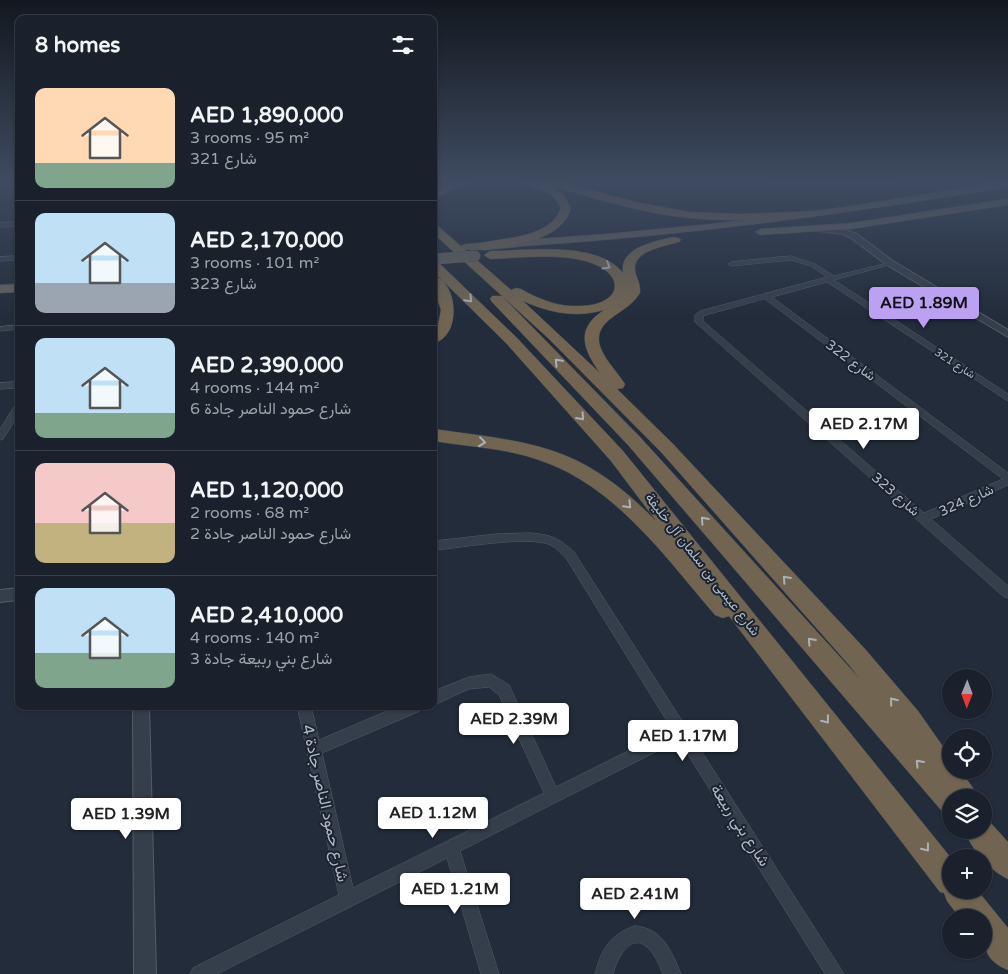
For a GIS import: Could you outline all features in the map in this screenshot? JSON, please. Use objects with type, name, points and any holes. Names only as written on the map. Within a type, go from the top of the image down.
[{"type":"highway","points":[[478,263],[488,250],[554,226]]},
{"type":"highway","points":[[488,250],[709,226]]},
{"type":"highway","points":[[488,250],[676,240],[791,226]]},
{"type":"highway","points":[[742,233],[846,226]]},
{"type":"highway","points":[[437,249],[465,247],[592,259],[608,266],[617,273],[622,281],[622,290],[613,300],[599,307],[583,310],[559,309],[533,301],[478,263],[441,240]]},
{"type":"highway","name":"شارع عيسى بن سلمان آل خليفة","points":[[441,240],[634,441],[942,790]]},
{"type":"highway","points":[[667,448],[596,357],[590,340],[598,320],[626,302],[633,292],[633,284],[628,271],[629,261],[644,250],[676,240]]},
{"type":"highway","points":[[437,259],[478,263],[667,448],[857,657],[909,720],[957,789]]},
{"type":"highway","name":"شارع عيسى بن سلمان آل خليفة","points":[[437,268],[512,341],[617,456],[942,869]]},
{"type":"highway","points":[[0,279],[15,277]]},
{"type":"highway","points":[[437,284],[444,294],[449,311],[446,324],[437,336]]},
{"type":"highway","points":[[0,289],[15,288]]},
{"type":"highway","points":[[437,435],[492,443],[547,456],[603,484],[626,503],[809,698]]},
{"type":"highway","points":[[986,839],[1008,862]]},
{"type":"highway","points":[[992,839],[1008,862]]},
{"type":"highway","points":[[965,899],[973,909]]},
{"type":"highway","points":[[992,933],[1008,954]]},
{"type":"street","points":[[861,226],[859,232],[870,242],[942,289],[1008,327]]},
{"type":"street","points":[[819,229],[845,232],[890,263],[1008,334]]},
{"type":"street","points":[[0,259],[15,258]]},
{"type":"street","name":"شارع 321","points":[[731,264],[791,258],[813,265],[830,279],[1008,398]]},
{"type":"street","points":[[766,296],[890,263]]},
{"type":"street","name":"شارع 323","points":[[766,296],[699,315],[699,322],[1008,593]]},
{"type":"street","name":"شارع 322","points":[[766,296],[1008,479]]},
{"type":"street","points":[[0,329],[15,327]]},
{"type":"street","points":[[0,386],[15,385]]},
{"type":"street","points":[[0,436],[15,412]]},
{"type":"street","name":"شارع 324","points":[[924,518],[1008,479]]},
{"type":"street","name":"شارع بني ربيعة","points":[[437,546],[515,538],[539,538],[555,542],[570,554],[835,974]]},
{"type":"street","points":[[0,596],[15,594]]},
{"type":"street","points":[[437,697],[469,683],[491,680],[504,690],[553,796]]},
{"type":"street","points":[[141,710],[145,974]]},
{"type":"street","name":"شارع حمود الناصر جادة 4","points":[[305,710],[348,899]]},
{"type":"street","points":[[314,749],[405,710]]},
{"type":"street","points":[[199,974],[681,732]]},
{"type":"street","points":[[451,847],[490,974]]},
{"type":"street","points":[[604,974],[610,955],[619,943],[632,936],[640,936],[651,939],[672,974]]}]
